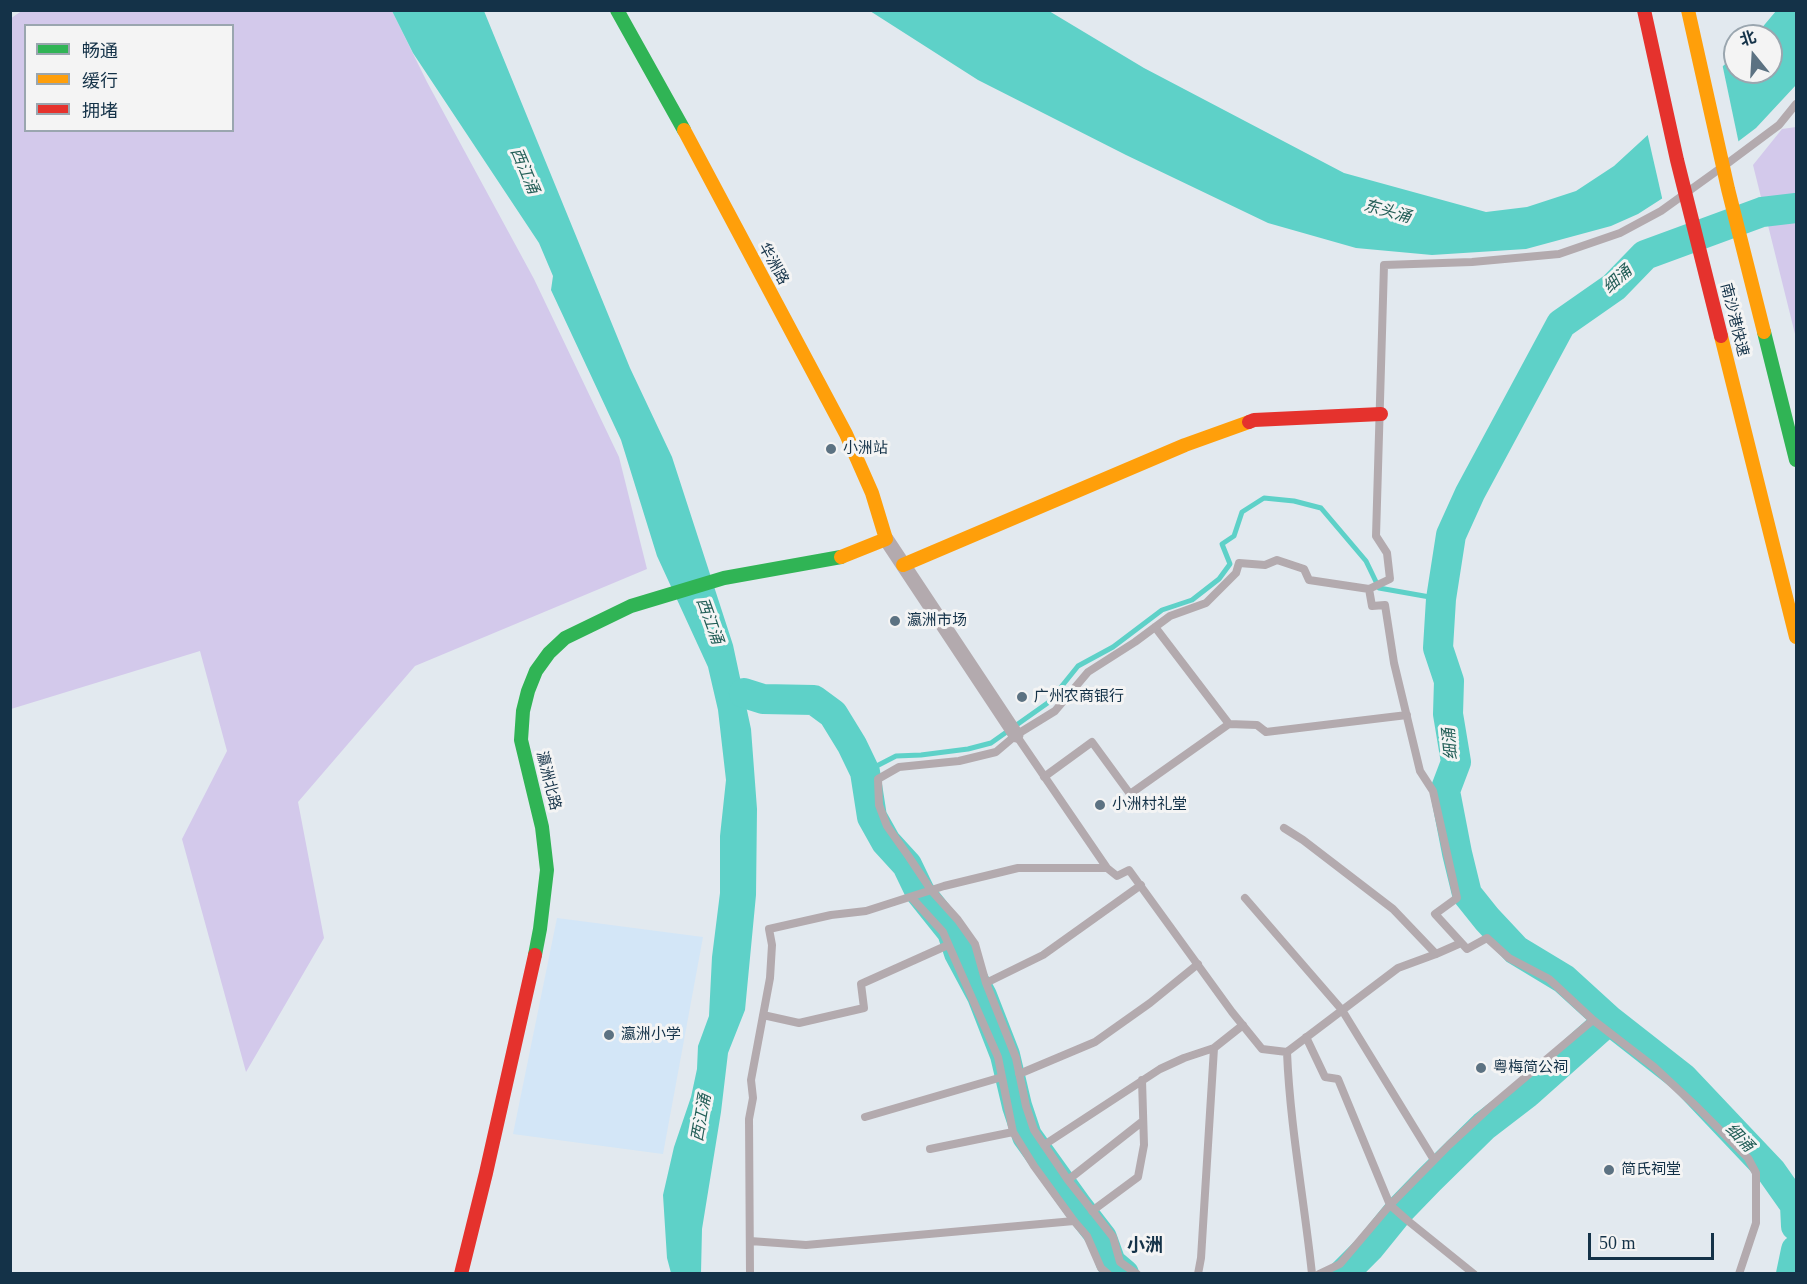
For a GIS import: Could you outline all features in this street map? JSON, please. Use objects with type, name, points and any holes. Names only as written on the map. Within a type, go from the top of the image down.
[{"type":"main road","name":"华洲路","points":[[617,10],[846,434],[872,492],[886,539]]},
{"type":"main road","name":"南沙港快速","points":[[1644,10],[1677,160],[1797,637]]},
{"type":"main road","name":"南沙港快速","points":[[1688,10],[1725,178],[1797,460]]},
{"type":"main road","points":[[903,565],[1185,445],[1254,420],[1381,414]]},
{"type":"main road","name":"瀛洲北路","points":[[461,1274],[526,997],[545,892],[547,870],[542,827],[521,740],[523,711],[536,671],[549,653],[566,638],[631,606],[724,578],[841,557],[886,539]]},
{"type":"street","points":[[886,539],[1016,735]]},
{"type":"lane","points":[[1137,1274],[1120,1262],[1113,1237],[1068,1180],[1034,1130],[1026,1106],[1016,1058],[986,983],[975,944],[958,920],[931,890],[887,826],[879,805],[878,779],[899,767],[958,761],[996,752],[1016,735],[1055,711],[1088,672],[1170,616],[1206,603],[1236,573],[1239,563],[1265,565],[1277,560],[1304,569],[1309,580],[1369,589],[1390,579],[1387,553],[1376,536],[1384,265],[1472,262],[1559,254],[1620,233],[1661,212],[1716,172],[1779,125],[1797,104]]},
{"type":"lane","points":[[1369,589],[1372,606],[1385,605],[1394,663],[1420,771],[1433,791],[1457,898],[1435,914],[1467,949],[1487,938],[1509,958],[1549,979],[1593,1020],[1660,1073],[1748,1158],[1756,1173],[1756,1223],[1739,1274]]},
{"type":"lane","points":[[1155,627],[1229,724]]},
{"type":"lane","points":[[1044,777],[1092,742],[1130,794],[1229,724],[1257,725],[1266,732],[1407,715]]},
{"type":"lane","points":[[1016,735],[1107,868],[1117,876],[1129,870],[1262,1048],[1287,1052],[1398,968],[1461,943]]},
{"type":"lane","points":[[1284,828],[1304,840],[1393,909],[1436,954]]},
{"type":"lane","points":[[750,1274],[749,1119],[753,1098],[751,1080],[770,978],[772,945],[769,929],[831,915],[866,911],[931,890],[1018,868],[1107,868]]},
{"type":"lane","points":[[986,983],[1043,955],[1141,885]]},
{"type":"lane","points":[[911,897],[943,932],[998,1057],[1013,1132],[1034,1166],[1087,1236],[1101,1268],[1108,1274]]},
{"type":"lane","points":[[1245,898],[1342,1010],[1434,1160]]},
{"type":"lane","points":[[763,1015],[799,1023],[864,1008],[861,984],[948,945]]},
{"type":"lane","points":[[1019,1074],[1095,1042],[1150,1003],[1198,964]]},
{"type":"lane","points":[[1319,1274],[1340,1264],[1390,1205],[1434,1160],[1490,1108],[1593,1020]]},
{"type":"lane","points":[[1044,1145],[1160,1069],[1214,1048],[1243,1025]]},
{"type":"lane","points":[[1306,1038],[1325,1077],[1338,1079],[1390,1205],[1474,1274]]},
{"type":"lane","points":[[1198,1274],[1201,1258],[1214,1048]]},
{"type":"lane","points":[[1287,1052],[1296,1152],[1312,1274]]},
{"type":"lane","points":[[865,1117],[1002,1077]]},
{"type":"lane","points":[[1092,1211],[1138,1177],[1144,1145],[1142,1080]]},
{"type":"lane","points":[[1068,1180],[1143,1121]]},
{"type":"lane","points":[[930,1149],[1013,1132]]},
{"type":"lane","points":[[750,1241],[806,1245],[1074,1221]]},
{"type":"shaded area","points":[[23,10],[392,11],[427,82],[534,279],[619,457],[647,569],[415,666],[298,802],[324,938],[246,1072],[182,839],[227,751],[200,651],[11,709],[10,19]]},
{"type":"shaded area","points":[[1796,127],[1796,338],[1753,165],[1782,129]]},
{"type":"shaded area","name":"瀛洲小学","points":[[557,918],[703,937],[663,1154],[513,1134]]},
{"type":"water","name":"西江涌","points":[[392,11],[484,11],[630,368],[672,457],[733,645],[751,729],[757,809],[756,895],[745,1010],[728,1053],[702,1229],[701,1273],[671,1273],[667,1258],[663,1195],[674,1147],[691,1097],[697,1069],[698,1046],[709,1016],[712,957],[720,893],[720,836],[726,780],[718,710],[708,667],[657,556],[621,440],[551,290],[553,276],[539,243],[413,53]]},
{"type":"water","name":"东头涌","points":[[870,11],[1049,11],[1144,68],[1344,173],[1486,212],[1527,207],[1576,191],[1614,166],[1723,66],[1723,84],[1783,84],[1783,24],[1765,24],[1776,11],[1796,11],[1796,85],[1756,128],[1666,196],[1638,214],[1611,226],[1526,249],[1432,255],[1356,248],[1268,223],[1126,155],[978,80]]},
{"type":"pier","points":[[1722,63],[1723,84],[1726,84],[1739,144],[1663,202],[1647,132]]},
{"type":"waterway","name":"细涌","points":[[1796,208],[1762,212],[1645,255],[1614,287],[1561,324],[1470,493],[1451,535],[1441,599],[1438,648],[1449,681],[1448,714],[1456,762],[1445,791],[1467,894],[1516,950],[1564,979],[1609,1020],[1683,1078],[1771,1171],[1795,1205],[1796,1226]]},
{"type":"waterway","points":[[865,772],[896,756],[968,749],[991,743],[1049,702],[1078,666],[1113,647],[1162,610],[1192,600],[1219,579],[1230,564],[1222,544],[1234,536],[1242,512],[1264,498],[1294,501],[1321,508],[1366,561],[1379,588],[1441,599]]},
{"type":"waterway","points":[[744,693],[763,699],[814,700],[833,714],[865,772],[872,817],[886,842],[907,865],[920,892],[952,932],[959,953],[982,996],[1005,1055],[1027,1136],[1102,1238],[1111,1263],[1124,1274]]},
{"type":"waterway","points":[[1343,1274],[1369,1248],[1399,1211],[1484,1126],[1527,1093],[1609,1020]]},
{"type":"waterway","name":"细涌","points":[[1791,1274],[1796,1250]]},
{"type":"traffic: fast","points":[[617,10],[684,130]]},
{"type":"traffic: fast","points":[[1764,332],[1796,460]]},
{"type":"traffic: fast","points":[[535,955],[547,870],[542,827],[521,740],[523,711],[528,691],[536,671],[549,653],[565,638],[631,606],[724,578],[841,557]]},
{"type":"traffic: slow","points":[[1688,10],[1728,189],[1764,332]]},
{"type":"traffic: slow","points":[[684,130],[846,434],[872,493],[886,539],[841,557]]},
{"type":"traffic: slow","points":[[1721,336],[1796,637]]},
{"type":"traffic: slow","points":[[903,565],[1185,445],[1249,422]]},
{"type":"traffic: jam","points":[[1644,10],[1677,160],[1721,336]]},
{"type":"traffic: jam","points":[[1249,422],[1381,414]]},
{"type":"traffic: jam","points":[[461,1274],[535,955]]},
{"type":"place","name":"小洲站","points":[[831,449]]},
{"type":"place","name":"瀛洲市场","points":[[895,621]]},
{"type":"place","name":"广州农商银行","points":[[1022,697]]},
{"type":"place","name":"小洲村礼堂","points":[[1100,805]]},
{"type":"place","name":"瀛洲小学","points":[[609,1035]]},
{"type":"place","name":"粤梅简公祠","points":[[1481,1068]]},
{"type":"place","name":"简氏祠堂","points":[[1609,1170]]},
{"type":"district","name":"小洲","points":[[1145,1246]]}]
